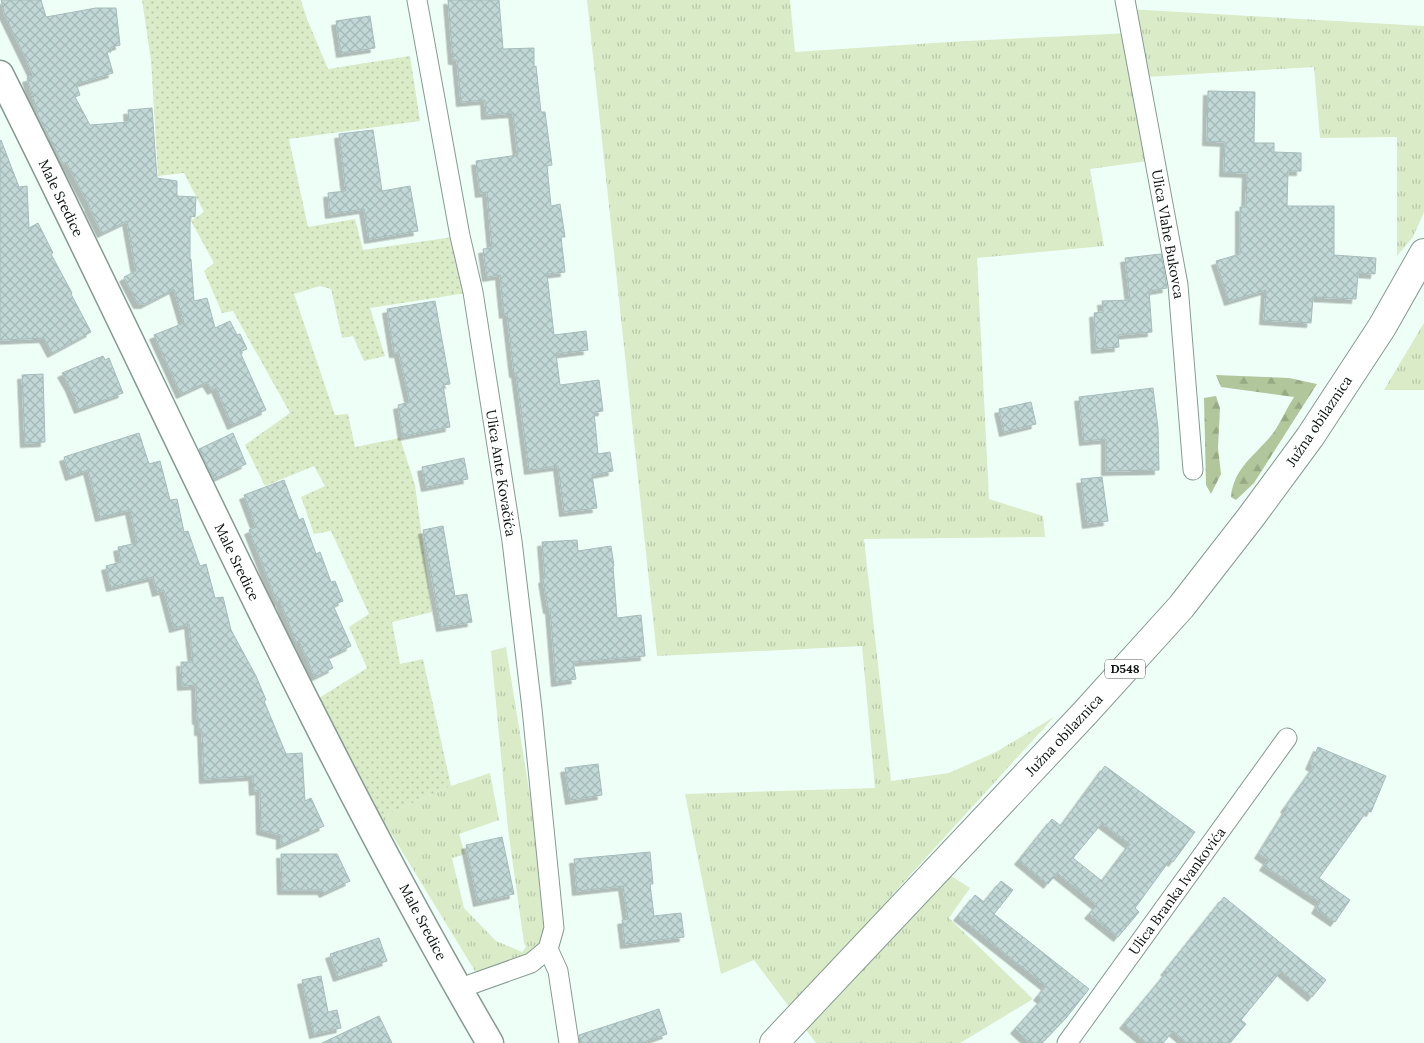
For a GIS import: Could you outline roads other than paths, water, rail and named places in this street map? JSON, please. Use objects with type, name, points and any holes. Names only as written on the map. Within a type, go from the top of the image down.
[{"type":"main road","name":"Južna obilaznica","points":[[774,1043],[1085,713],[1181,607],[1310,437],[1382,327],[1424,253]]},
{"type":"street","name":"Ulica Ante Kovačića","points":[[417,0],[472,292],[512,541],[552,899],[554,928],[548,949]]},
{"type":"street","name":"Ulica Vlahe Bukovca","points":[[1126,0],[1178,285],[1193,470]]},
{"type":"street","name":"Male Sredice","points":[[0,74],[260,609],[367,819],[458,990],[490,1043]]},
{"type":"street","name":"Ulica Branka Ivankovića","points":[[1067,1043],[1287,738]]},
{"type":"street","points":[[458,990],[530,963],[548,949],[558,971],[569,1043]]}]
